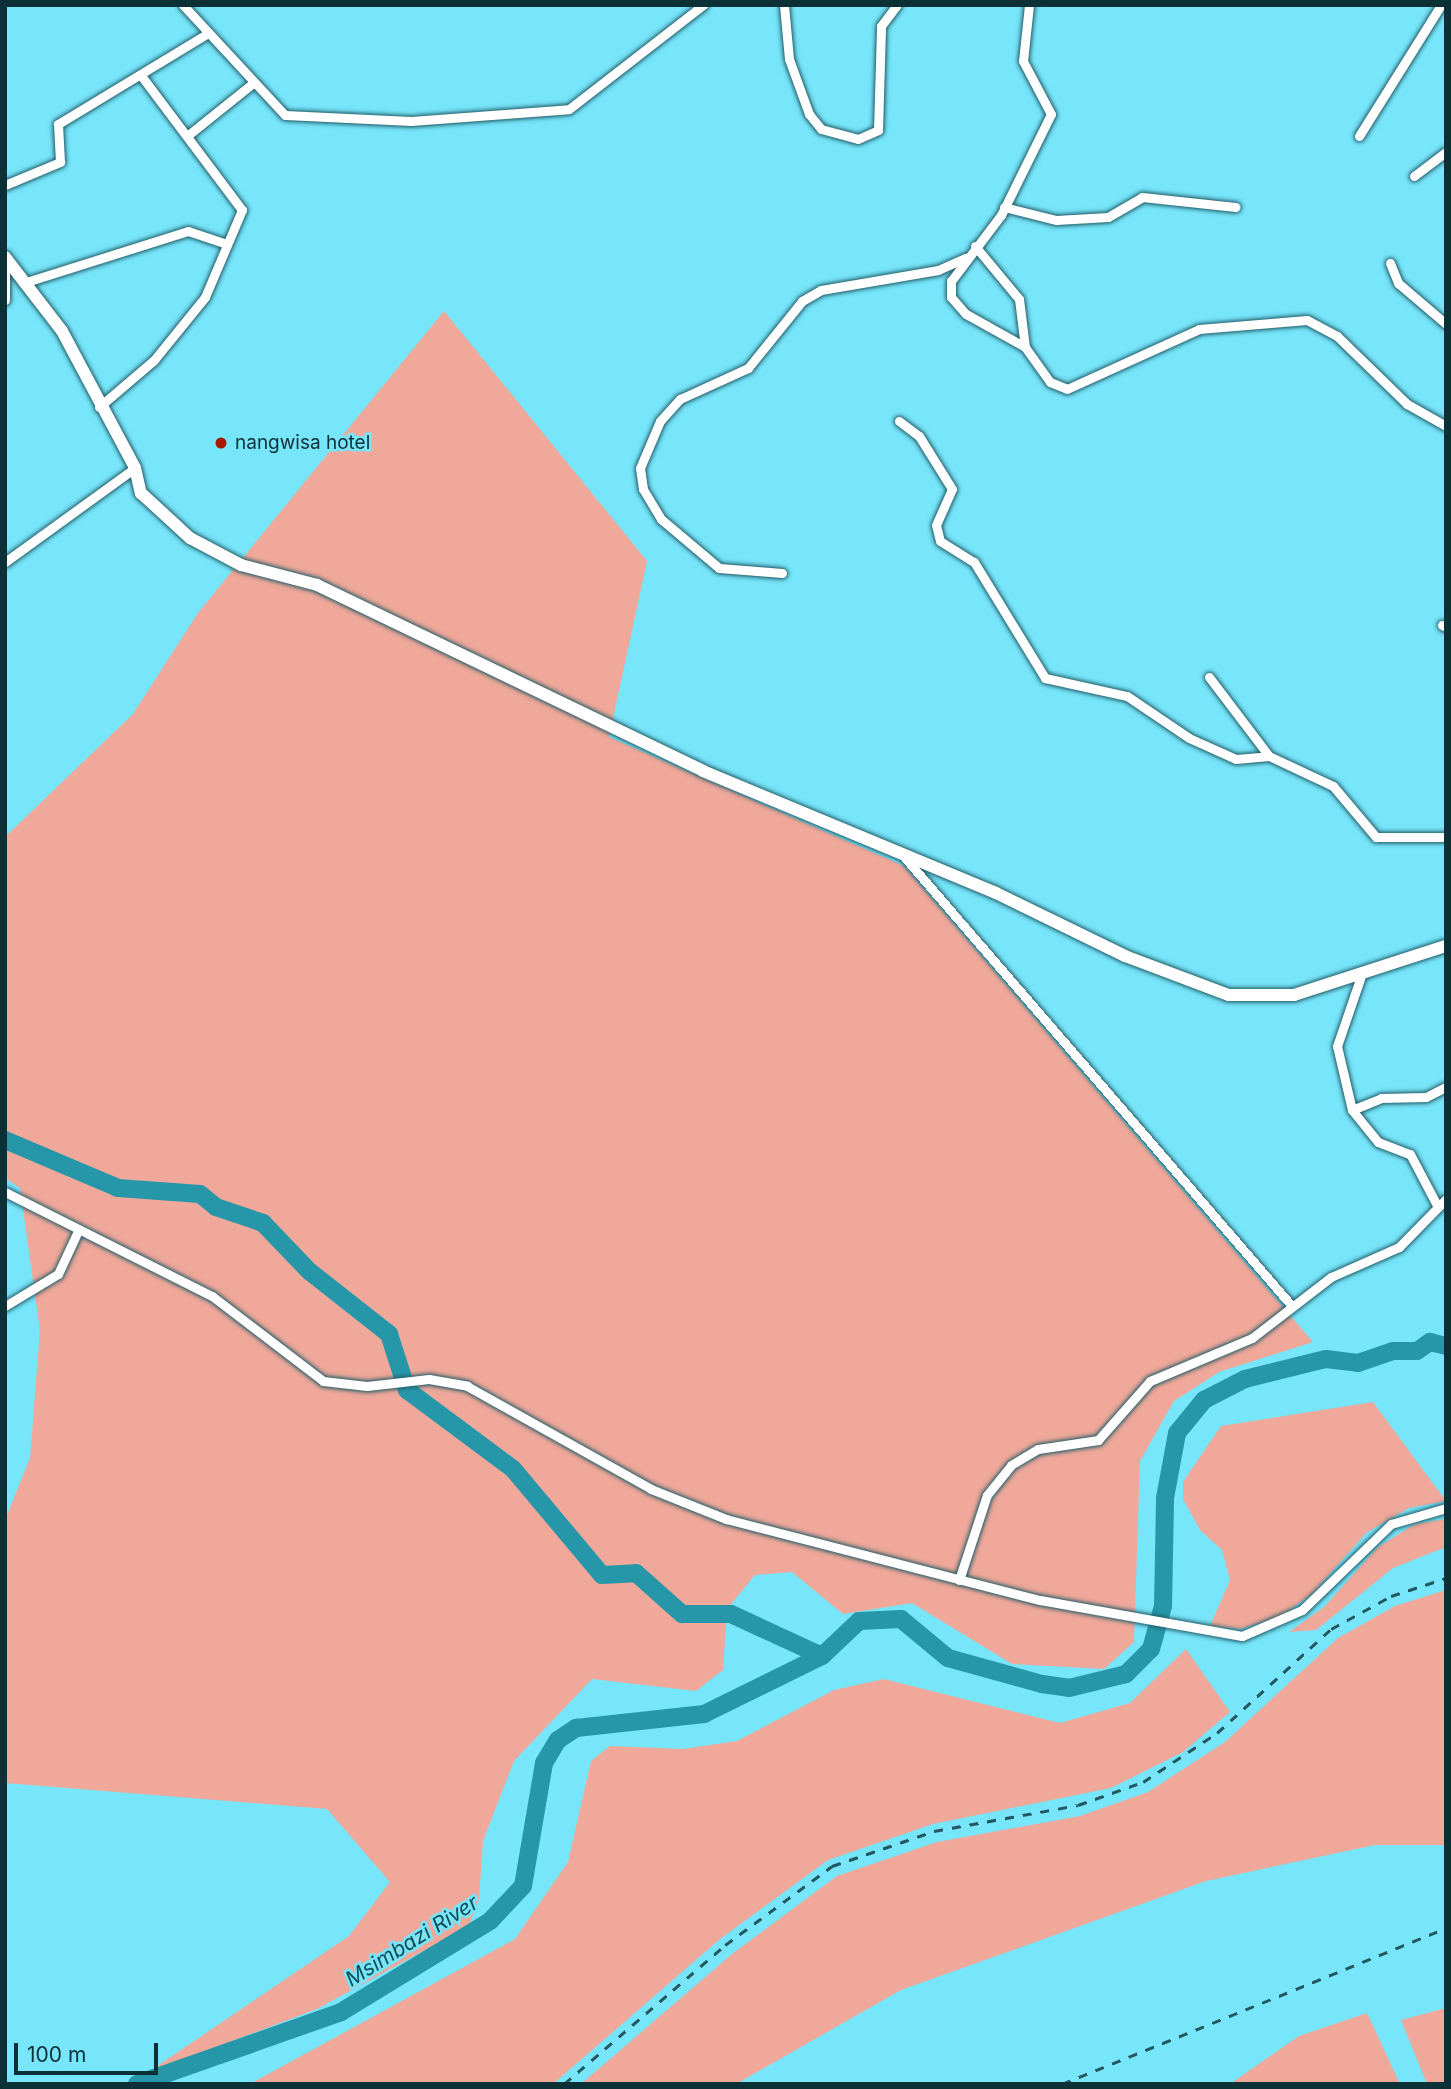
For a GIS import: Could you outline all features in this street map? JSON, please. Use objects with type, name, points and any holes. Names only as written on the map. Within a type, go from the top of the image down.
[{"type":"street","points":[[183,5],[252,83],[292,117],[411,121],[548,115],[579,104],[703,5]]},
{"type":"street","points":[[784,5],[789,59],[809,114],[821,129],[858,139],[878,130],[881,26],[897,5]]},
{"type":"street","points":[[1026,348],[973,321],[951,297],[951,281],[1004,207],[1051,114],[1023,61],[1029,5]]},
{"type":"street","points":[[1359,135],[1441,5]]},
{"type":"street","points":[[5,185],[54,168],[62,157],[58,124],[142,77],[208,33]]},
{"type":"street","points":[[99,407],[154,360],[205,297],[241,207],[142,77]]},
{"type":"street","points":[[187,136],[252,83]]},
{"type":"street","points":[[1414,176],[1446,152]]},
{"type":"street","points":[[1004,207],[1070,220],[1108,217],[1142,197],[1235,207]]},
{"type":"street","points":[[23,283],[188,231],[227,244]]},
{"type":"street","points":[[975,246],[1019,299],[1026,348],[1050,382],[1067,389],[1199,329],[1307,320],[1337,336],[1406,404],[1446,426]]},
{"type":"street","points":[[5,257],[62,331],[99,407],[135,468],[141,492],[154,509],[232,560],[317,585],[693,766],[1229,995],[1294,995],[1361,976],[1446,946]]},
{"type":"street","points":[[782,573],[719,568],[661,519],[643,489],[640,468],[660,422],[680,399],[748,368],[802,301],[821,290],[938,270],[967,257]]},
{"type":"street","points":[[1390,263],[1398,283],[1446,324]]},
{"type":"street","points":[[5,270],[5,300]]},
{"type":"street","points":[[899,421],[919,436],[953,489],[936,525],[940,541],[974,562],[1045,678],[1127,696],[1189,738],[1236,759],[1269,756]]},
{"type":"street","points":[[6,558],[135,468]]},
{"type":"street","points":[[1209,677],[1269,756],[1333,786],[1376,837],[1446,837]]},
{"type":"street","points":[[901,855],[1291,1305]]},
{"type":"street","points":[[1361,976],[1337,1046],[1352,1110],[1378,1142],[1409,1154],[1438,1207]]},
{"type":"street","points":[[1352,1110],[1381,1098],[1426,1097],[1446,1087]]},
{"type":"street","points":[[5,1192],[212,1296],[314,1377],[333,1384],[447,1381],[492,1396],[652,1489],[726,1519],[959,1580],[1136,1619],[1242,1636],[1284,1622],[1317,1599],[1370,1538],[1411,1514],[1446,1508]]},
{"type":"street","points":[[959,1580],[987,1495],[1011,1465],[1038,1449],[1098,1440],[1150,1381],[1252,1338],[1291,1305],[1331,1277],[1399,1247],[1446,1199]]},
{"type":"street","points":[[5,1306],[58,1274],[78,1231]]},
{"type":"shaded area","points":[[444,311],[647,561],[609,737],[904,866],[1313,1342],[1219,1372],[1174,1401],[1140,1461],[1134,1642],[1104,1669],[1012,1664],[912,1603],[843,1614],[792,1572],[755,1575],[727,1609],[723,1670],[696,1691],[592,1679],[514,1761],[483,1841],[479,1899],[469,1926],[317,2009],[147,2073],[349,1936],[390,1882],[327,1809],[5,1783],[5,1520],[30,1458],[40,1330],[20,1188],[5,1178],[5,837],[133,714],[198,613]]},
{"type":"shaded area","points":[[1373,1402],[1446,1501],[1409,1508],[1366,1533],[1312,1594],[1281,1616],[1241,1629],[1210,1626],[1230,1580],[1222,1550],[1200,1530],[1183,1499],[1183,1482],[1221,1426]]},
{"type":"shaded area","points":[[1446,1519],[1446,1547],[1393,1568],[1316,1630],[1289,1632],[1324,1607],[1378,1547],[1415,1524]]},
{"type":"shaded area","points":[[1446,1590],[1446,1845],[1375,1845],[1206,1881],[901,1990],[736,2084],[581,2084],[732,1954],[837,1876],[937,1842],[1080,1816],[1148,1792],[1225,1742],[1338,1638],[1395,1606]]},
{"type":"shaded area","points":[[1186,1649],[1230,1712],[1183,1752],[1111,1788],[933,1824],[828,1860],[720,1939],[553,2084],[250,2084],[515,1939],[568,1862],[591,1761],[610,1746],[683,1749],[737,1741],[834,1690],[884,1679],[1060,1723],[1130,1703]]},
{"type":"shaded area","points":[[1446,2008],[1446,2084],[1427,2084],[1401,2020]]},
{"type":"shaded area","points":[[1367,2013],[1400,2084],[1230,2084],[1299,2036]]},
{"type":"waterway","points":[[5,1140],[118,1188],[200,1194],[216,1207],[263,1223],[309,1271],[389,1334],[407,1390],[513,1469],[602,1575],[636,1573],[682,1614],[731,1614],[822,1656]]},
{"type":"waterway","name":"Msimbazi River","points":[[137,2084],[341,2012],[490,1921],[523,1886],[544,1763],[558,1740],[576,1728],[704,1714],[822,1656],[859,1621],[901,1619],[948,1658],[1042,1684],[1069,1688],[1126,1674],[1151,1649],[1163,1606],[1165,1498],[1177,1433],[1204,1400],[1245,1379],[1326,1359],[1358,1363],[1393,1351],[1417,1351],[1430,1342],[1446,1346]]},
{"type":"railway","points":[[564,2084],[725,1945],[832,1866],[934,1831],[1078,1805],[1143,1782],[1217,1733],[1331,1629],[1391,1596],[1446,1578]]},
{"type":"railway","points":[[1062,2084],[1446,1928]]},
{"type":"place","name":"nangwisa hotel","points":[[221,443]]}]
